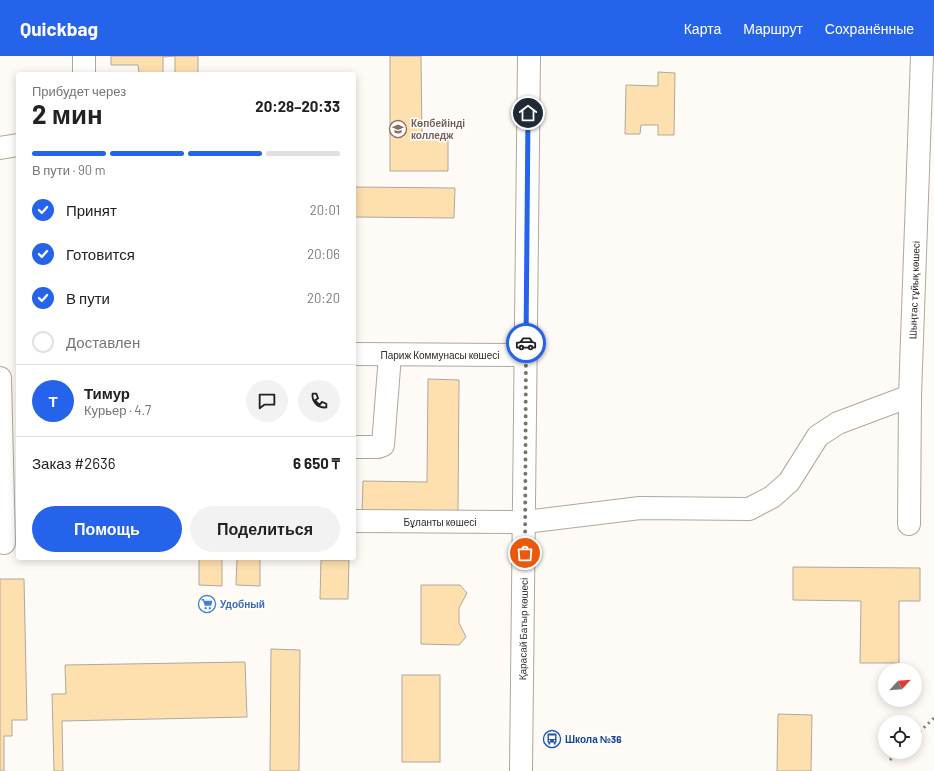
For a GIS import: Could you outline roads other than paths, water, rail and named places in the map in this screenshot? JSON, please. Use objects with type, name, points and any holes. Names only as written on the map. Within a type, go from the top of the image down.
[{"type":"street","points":[[84,56],[84,72]]},
{"type":"street","name":"Қарасай Батыр көшесі","points":[[521,771],[525,522],[525,355],[529,56]]},
{"type":"street","name":"Шыңтас тұйық көшесі","points":[[909,524],[910,396],[926,61]]},
{"type":"street","points":[[0,148],[16,145]]},
{"type":"street","name":"Париж Коммунасы көшесі","points":[[356,354],[525,355]]},
{"type":"street","points":[[356,447],[378,447],[383,445],[390,355]]},
{"type":"street","points":[[0,378],[10,434],[7,541]]},
{"type":"street","name":"Бұланты көшесі","points":[[356,521],[525,522],[640,508],[749,509],[772,497],[789,482],[818,436],[838,423],[910,396]]},
{"type":"railway","points":[[922,729],[934,718]]},
{"type":"place","name":"Көпбейінді колледж","points":[[398,129]]},
{"type":"place","name":"Удобный","points":[[207,604]]},
{"type":"place","name":"Школа №36","points":[[552,739]]}]
